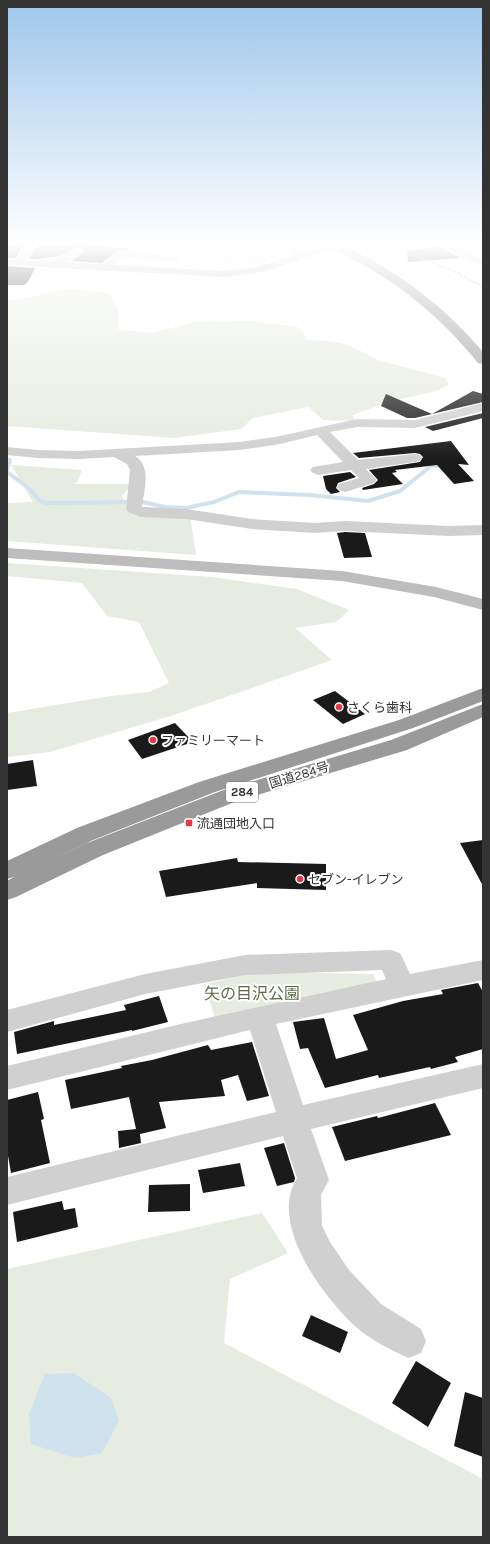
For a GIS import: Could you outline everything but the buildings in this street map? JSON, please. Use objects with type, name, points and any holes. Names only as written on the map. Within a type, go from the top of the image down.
[{"type":"highway","points":[[441,316],[453,326],[483,360]]},
{"type":"highway","points":[[456,316],[483,345]]},
{"type":"highway","name":"国道284号","points":[[7,885],[85,834],[207,787],[406,724],[483,694]]},
{"type":"highway","name":"国道284号","points":[[7,885],[229,796],[399,744],[483,710]]},
{"type":"street","points":[[7,451],[38,454],[117,454],[240,446],[280,440],[357,423],[415,424],[483,407]]},
{"type":"street","points":[[320,430],[369,480],[345,487]]},
{"type":"street","points":[[117,454],[132,461],[138,470],[134,510],[141,512],[186,514],[252,524],[315,528],[345,526],[449,531],[483,530]]},
{"type":"street","points":[[318,470],[415,458]]},
{"type":"street","points":[[7,553],[342,576],[436,592],[483,605]]},
{"type":"street","points":[[7,1021],[145,984],[245,965],[391,960],[402,986]]},
{"type":"street","points":[[7,1078],[148,1042],[402,986],[483,970]]},
{"type":"street","points":[[260,1018],[295,1120],[313,1180],[305,1192],[306,1227],[318,1253],[337,1281],[369,1316],[409,1341]]},
{"type":"street","points":[[7,1191],[295,1120],[483,1076]]},
{"type":"green space","points":[[7,316],[118,316],[119,330],[152,333],[195,322],[251,321],[298,327],[304,333],[306,340],[330,341],[349,345],[378,360],[445,378],[449,385],[436,391],[388,402],[353,415],[354,421],[323,420],[308,407],[253,418],[241,429],[174,438],[7,426]]},
{"type":"green space","points":[[11,465],[82,470],[76,484],[132,484],[122,496],[133,514],[190,516],[196,555],[7,541],[7,503],[33,502]]},
{"type":"green space","points":[[7,563],[212,577],[297,589],[349,610],[336,622],[295,628],[332,660],[174,715],[50,752],[7,757],[7,713],[111,696],[149,692],[169,683],[139,622],[107,616],[82,583],[7,576]]},
{"type":"green space","name":"矢の目沢公園","points":[[257,972],[373,974],[378,985],[216,1021],[204,984]]},
{"type":"green space","points":[[262,1213],[288,1253],[230,1279],[224,1343],[483,1479],[483,1537],[7,1537],[7,1269]]},
{"type":"water","points":[[74,1373],[111,1398],[119,1421],[102,1453],[75,1458],[31,1444],[29,1414],[45,1374]]},
{"type":"waterway","points":[[7,460],[10,460],[7,469]]},
{"type":"waterway","points":[[7,472],[30,489],[40,501],[47,503],[143,502],[165,507],[186,508],[214,502],[239,492],[310,495],[368,501],[400,491],[431,466],[443,465]]},
{"type":"place","name":"さくら歯科","points":[[339,707]]},
{"type":"place","name":"ファミリーマート","points":[[153,740]]},
{"type":"place","name":"流通団地入口","points":[[189,823]]},
{"type":"place","name":"セブン-イレブン","points":[[300,879]]}]
